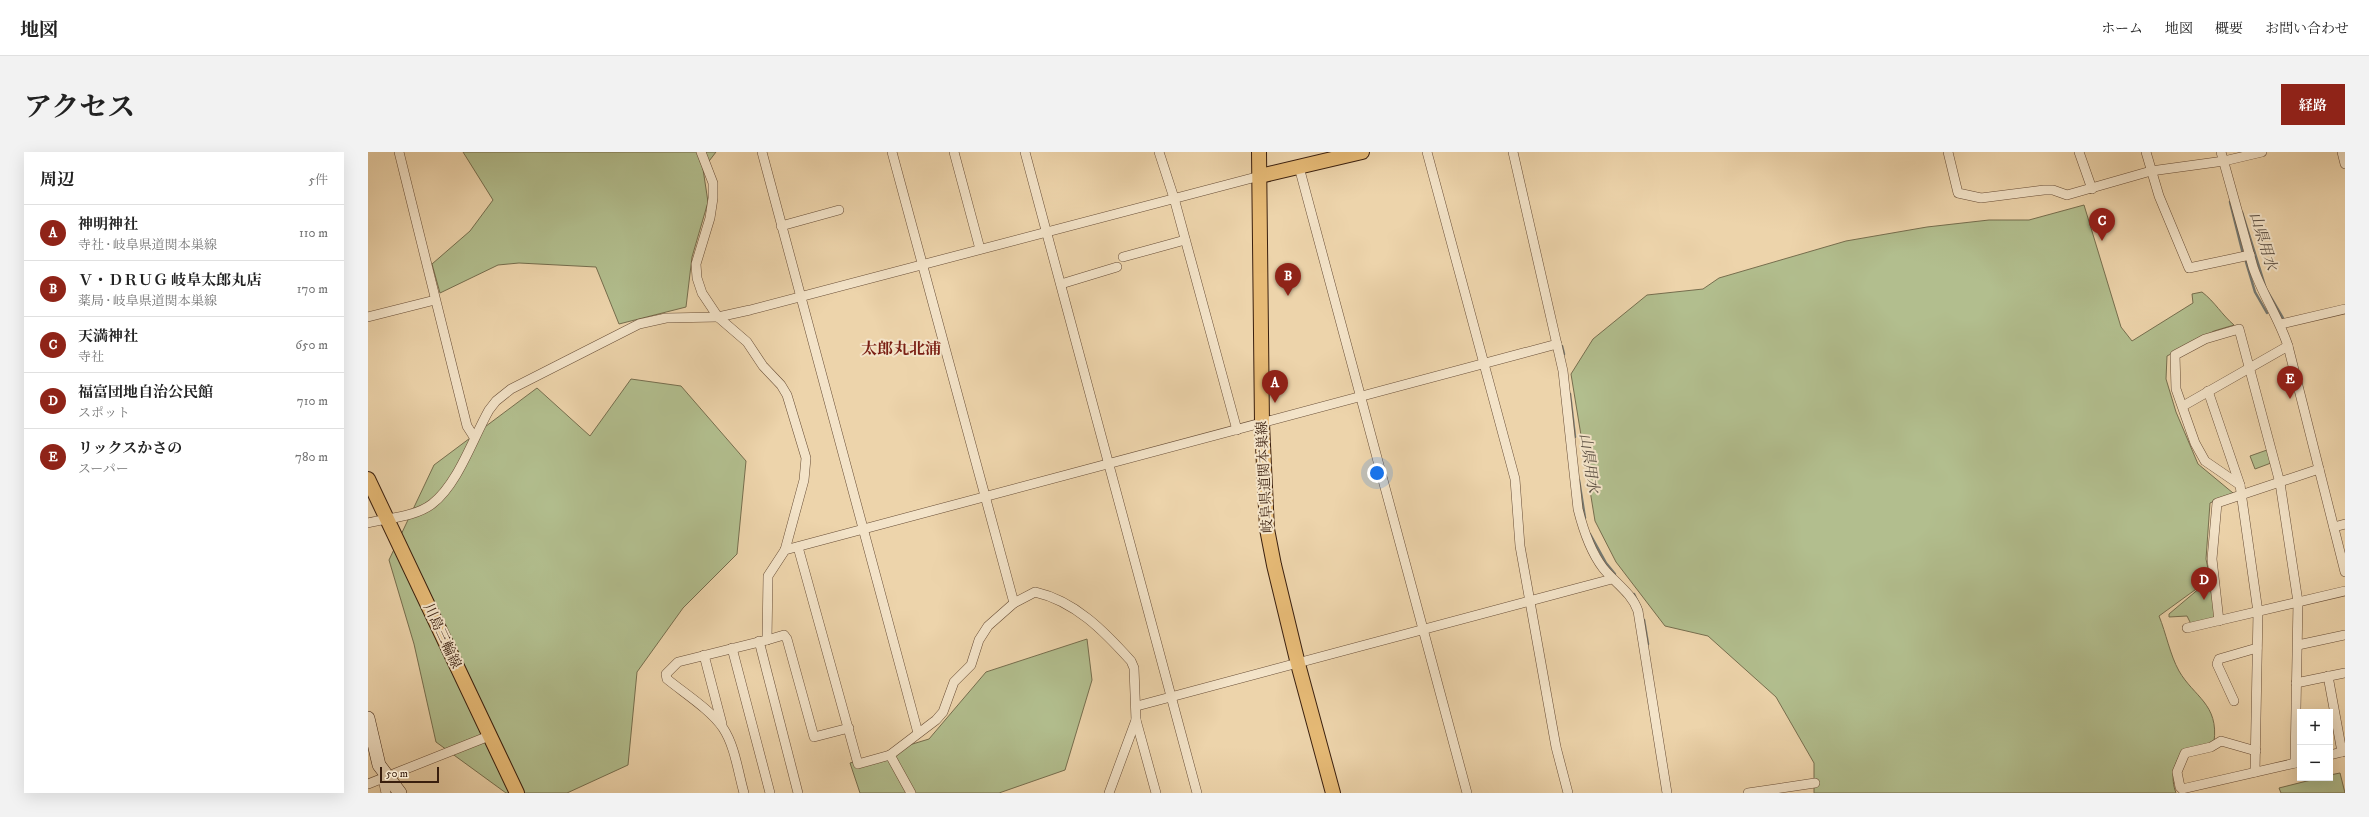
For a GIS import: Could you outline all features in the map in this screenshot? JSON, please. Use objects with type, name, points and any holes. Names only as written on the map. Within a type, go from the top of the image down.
[{"type":"main road","name":"岐阜県道関本巣線","points":[[1259,152],[1262,424],[1267,529],[1274,566],[1298,664],[1333,793]]},
{"type":"main road","points":[[1260,176],[1362,152]]},
{"type":"main road","name":"川島三輪線","points":[[368,479],[517,793]]},
{"type":"street","points":[[399,152],[467,426],[474,437]]},
{"type":"street","points":[[701,152],[712,183],[714,198],[710,218],[696,264],[697,278],[702,293],[718,317],[747,342],[763,366],[781,385],[787,395],[806,458],[804,480],[784,550],[768,576],[763,641],[798,793]]},
{"type":"street","points":[[762,152],[799,298],[918,733]]},
{"type":"street","points":[[892,152],[1014,603]]},
{"type":"street","points":[[954,152],[980,249]]},
{"type":"street","points":[[1025,152],[1196,793]]},
{"type":"street","points":[[1158,152],[1174,198],[1186,240],[1237,430]]},
{"type":"street","points":[[1427,152],[1515,479],[1520,546],[1556,747],[1566,793]]},
{"type":"street","points":[[1513,152],[1557,344],[1566,391],[1580,516],[1594,553],[1612,578],[1635,602],[1638,611],[1668,793]]},
{"type":"street","points":[[1948,152],[1958,193],[1981,198],[2053,190],[2067,195],[2151,171],[2223,156],[2262,152]]},
{"type":"street","points":[[2079,152],[2092,188]]},
{"type":"street","points":[[2146,152],[2151,171],[2189,268],[2250,255]]},
{"type":"street","points":[[2342,152],[2345,164]]},
{"type":"street","points":[[2223,156],[2259,284],[2281,324],[2288,346],[2345,569]]},
{"type":"street","points":[[1299,167],[1467,793]]},
{"type":"street","points":[[368,523],[416,512],[432,504],[448,487],[492,406],[511,389],[621,332],[640,324],[666,318],[718,317],[799,298],[922,264],[1260,176]]},
{"type":"street","points":[[781,226],[839,210]]},
{"type":"street","points":[[1123,257],[1186,240]]},
{"type":"street","points":[[1061,284],[1117,267]]},
{"type":"street","points":[[368,317],[435,300]]},
{"type":"street","points":[[2281,324],[2345,308]]},
{"type":"street","points":[[2240,485],[2205,461],[2195,443],[2176,389],[2175,356],[2205,340],[2239,329],[2248,368],[2280,482],[2298,602],[2296,683],[2298,745]]},
{"type":"street","points":[[784,550],[1262,424],[1360,396],[1557,344]]},
{"type":"street","points":[[2183,406],[2288,346]]},
{"type":"street","points":[[2208,391],[2243,496],[2258,612],[2255,772]]},
{"type":"street","points":[[2219,621],[2212,559],[2218,503],[2239,495],[2243,496],[2319,469]]},
{"type":"street","points":[[2334,526],[2345,524]]},
{"type":"street","points":[[798,547],[858,764],[890,755],[936,720],[943,712],[954,682],[971,665],[979,640],[988,626],[1026,594],[1035,592],[1040,593],[1094,621],[1131,661],[1134,668],[1137,706],[1136,720],[1109,793]]},
{"type":"street","points":[[1137,706],[1298,664],[1612,578]]},
{"type":"street","points":[[2187,628],[2345,591]]},
{"type":"street","points":[[2298,645],[2345,635]]},
{"type":"street","points":[[744,793],[729,738],[723,727],[715,718],[667,679],[666,674],[678,662],[784,636],[787,639],[814,737],[849,728]]},
{"type":"street","points":[[732,648],[770,793]]},
{"type":"street","points":[[2234,702],[2217,664],[2219,659],[2257,648]]},
{"type":"street","points":[[704,655],[723,727]]},
{"type":"street","points":[[2296,683],[2345,673]]},
{"type":"street","points":[[2328,676],[2344,752],[2333,754]]},
{"type":"street","points":[[368,718],[370,738],[385,778],[386,793]]},
{"type":"street","points":[[1136,720],[1156,793]]},
{"type":"street","points":[[368,784],[489,736]]},
{"type":"street","points":[[2256,752],[2221,741],[2211,747],[2185,753],[2177,772],[2180,787],[2182,789],[2297,762]]},
{"type":"street","points":[[890,755],[911,793]]},
{"type":"street","points":[[385,778],[400,793]]},
{"type":"street","points":[[1748,793],[1815,783]]},
{"type":"green space","points":[[463,152],[716,152],[703,169],[708,202],[692,257],[686,307],[619,324],[596,267],[519,263],[498,265],[440,293],[432,264],[470,231],[493,200]]},
{"type":"green space","points":[[2084,205],[2121,327],[2132,341],[2193,303],[2192,294],[2202,292],[2234,325],[2214,331],[2167,356],[2166,379],[2176,412],[2198,464],[2233,493],[2210,503],[2206,559],[2210,579],[2159,616],[2179,671],[2204,702],[2213,719],[2215,729],[2214,742],[2182,751],[2177,761],[2173,776],[2176,793],[1814,793],[1814,763],[1776,697],[1708,636],[1665,626],[1616,562],[1595,521],[1571,374],[1593,339],[1647,295],[1703,289],[1719,278],[1846,241],[1927,227],[1989,220],[2029,220]]},
{"type":"green space","points":[[631,379],[681,386],[746,461],[737,554],[683,608],[637,672],[628,765],[567,793],[506,793],[436,742],[414,644],[389,560],[434,465],[537,388],[590,436]]},
{"type":"green space","points":[[2267,450],[2271,463],[2255,469],[2250,456]]},
{"type":"green space","points":[[2210,585],[2216,618],[2191,624],[2187,616],[2169,617],[2169,614],[2201,587]]},
{"type":"green space","points":[[1087,639],[1092,680],[1065,770],[999,793],[860,793],[850,763],[929,739],[986,672]]},
{"type":"green space","points":[[2340,773],[2345,793],[2281,793],[2279,788],[2307,781],[2333,781],[2333,774]]},
{"type":"waterway","points":[[2230,202],[2243,254]]},
{"type":"waterway","name":"山県用水","points":[[2242,212],[2266,289],[2284,320]]},
{"type":"waterway","points":[[2246,262],[2255,292],[2267,313]]},
{"type":"waterway","name":"山県用水","points":[[1562,346],[1564,354]]},
{"type":"waterway","name":"山県用水","points":[[1570,394],[1575,437]]},
{"type":"waterway","name":"山県用水","points":[[1579,480],[1585,518]]},
{"type":"waterway","name":"山県用水","points":[[1590,534],[1606,563],[1615,574]]},
{"type":"waterway","name":"山県用水","points":[[1634,594],[1642,611]]},
{"type":"waterway","name":"山県用水","points":[[1644,620],[1648,644]]},
{"type":"place","name":"天満神社","points":[[2102,241]]},
{"type":"place","name":"Ｖ・ＤＲＵＧ 岐阜太郎丸店","points":[[1288,296]]},
{"type":"place","name":"リックスかさの","points":[[2290,399]]},
{"type":"place","name":"神明神社","points":[[1275,403]]},
{"type":"place","name":"福富団地自治公民館","points":[[2204,600]]},
{"type":"district","name":"太郎丸北浦","points":[[901,349]]}]
